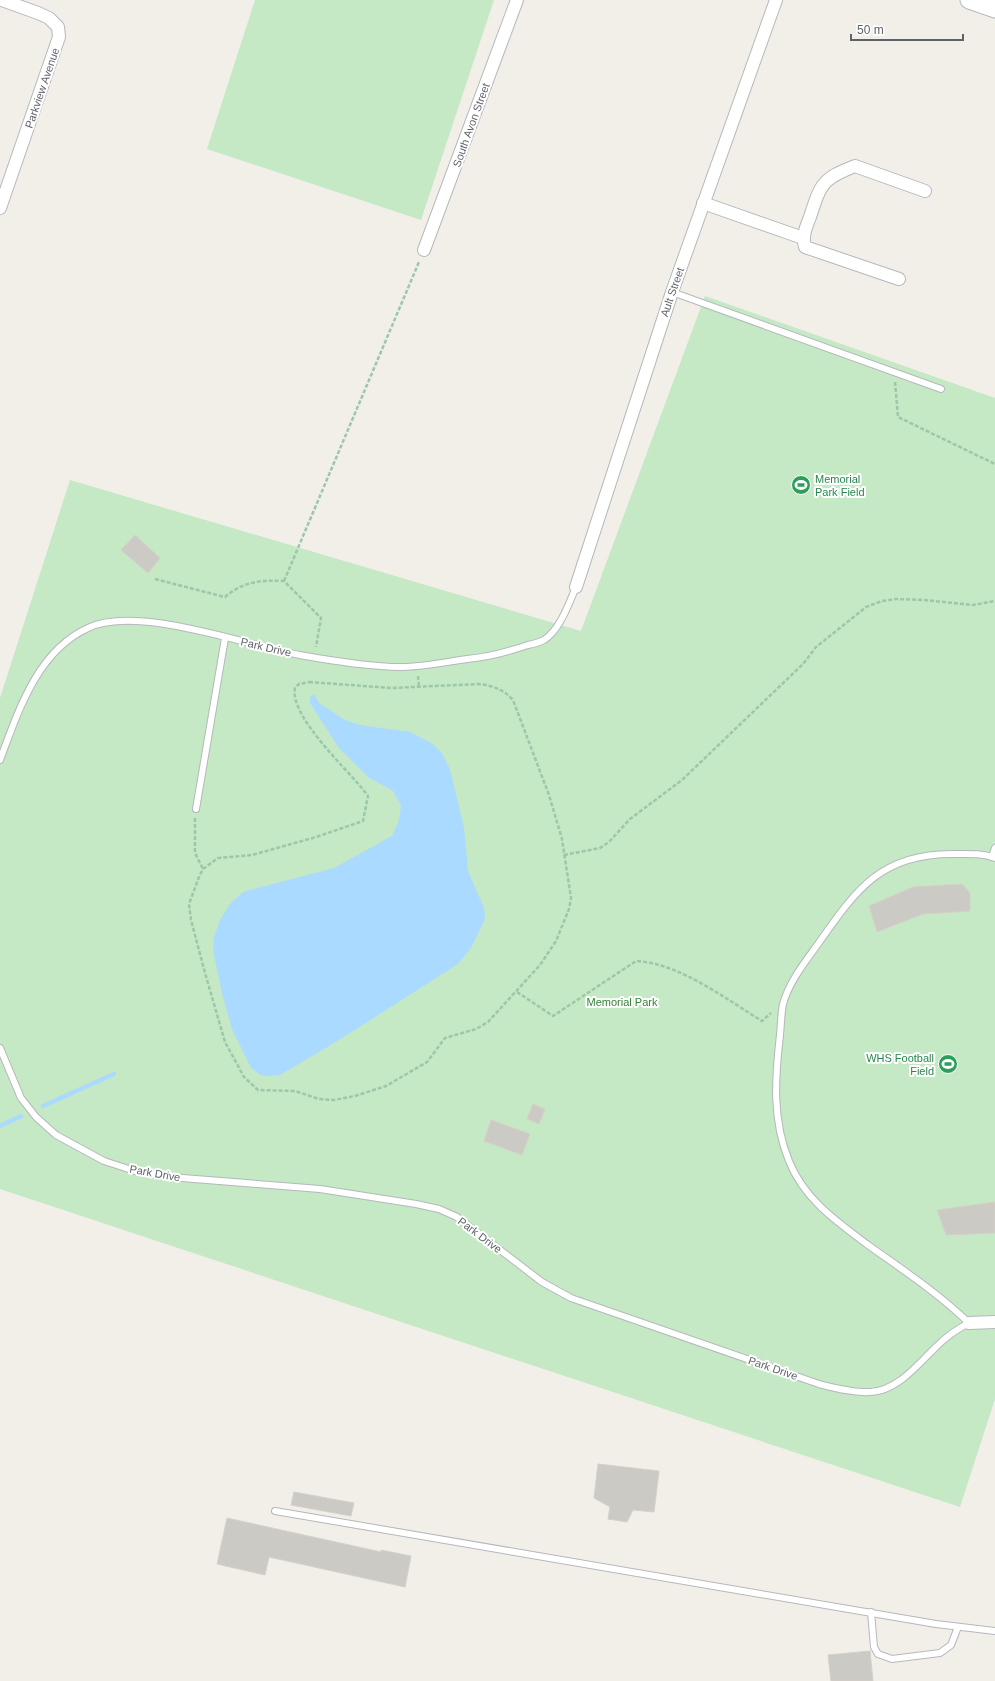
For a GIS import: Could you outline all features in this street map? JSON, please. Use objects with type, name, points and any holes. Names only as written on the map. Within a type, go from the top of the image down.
[{"type":"main road","points":[[968,0],[995,9]]},
{"type":"street","name":"Parkview Avenue","points":[[0,208],[59,37],[58,27],[49,18],[2,0]]},
{"type":"street","name":"South Avon Street","points":[[424,250],[517,0]]},
{"type":"street","name":"Ault Street","points":[[576,587],[672,292],[776,0]]},
{"type":"street","points":[[899,279],[805,247],[803,238],[819,188],[834,174],[855,166],[925,191]]},
{"type":"street","points":[[704,203],[803,238]]},
{"type":"street","points":[[969,1323],[995,1322]]},
{"type":"lane","points":[[672,292],[941,388]]},
{"type":"lane","name":"Park Drive","points":[[0,760],[20,707],[32,682],[46,664],[65,643],[88,628],[112,620],[168,624],[314,658],[402,667],[495,656],[545,639],[563,618],[576,587]]},
{"type":"lane","points":[[196,809],[224,638]]},
{"type":"lane","points":[[969,1323],[946,1301],[836,1220],[813,1201],[802,1188],[789,1161],[778,1125],[775,1077],[783,1004],[794,979],[841,911],[865,884],[888,867],[913,859],[943,854],[986,855],[993,858],[995,848]]},
{"type":"lane","name":"Park Drive","points":[[0,1048],[21,1098],[36,1117],[56,1134],[104,1161],[134,1171],[170,1177],[320,1189],[440,1209],[457,1217],[542,1282],[571,1298],[819,1384],[845,1390],[871,1392],[891,1385],[908,1376],[938,1345],[956,1330],[969,1323]]},
{"type":"lane","points":[[275,1511],[871,1612],[995,1631]]},
{"type":"lane","points":[[871,1612],[874,1647],[878,1654],[892,1659],[940,1652],[951,1645],[958,1626]]},
{"type":"path","points":[[284,581],[424,250]]},
{"type":"path","points":[[894,372],[898,417],[995,464]]},
{"type":"path","points":[[155,579],[225,597],[236,587],[263,580],[284,581],[321,618],[314,658]]},
{"type":"path","points":[[564,855],[600,848],[609,842],[630,819],[682,780],[802,664],[816,647],[866,607],[882,601],[896,599],[973,605],[995,601]]},
{"type":"path","points":[[310,682],[391,688],[479,684],[492,686],[501,690],[513,700],[531,744],[549,795],[562,839],[564,855],[571,898],[569,909],[556,941],[540,965],[488,1022],[476,1029],[446,1038],[427,1062],[386,1086],[356,1096],[334,1100],[319,1099],[295,1091],[258,1090],[244,1077],[225,1042],[191,920],[190,904],[202,869],[218,858],[252,855],[316,837],[363,821],[368,796],[335,760],[308,724],[294,699],[295,688],[299,684],[310,682]]},
{"type":"path","points":[[196,809],[195,853],[202,869]]},
{"type":"path","points":[[516,992],[554,1016],[636,961],[648,961],[670,967],[762,1021],[783,1004]]},
{"type":"green space","points":[[255,0],[494,0],[421,220],[207,149]]},
{"type":"green space","name":"Memorial Park","points":[[705,296],[995,398],[995,1399],[960,1507],[0,1189],[0,698],[70,480],[581,631]]},
{"type":"water","points":[[314,694],[319,703],[345,720],[360,725],[410,732],[433,744],[442,753],[450,769],[464,828],[468,871],[484,908],[485,919],[471,948],[458,964],[339,1040],[280,1075],[261,1075],[251,1068],[232,1029],[222,993],[213,950],[214,937],[220,920],[230,904],[243,892],[334,868],[392,836],[399,820],[401,806],[393,791],[368,777],[339,748],[310,703],[310,697]]},
{"type":"building","points":[[135,535],[160,558],[148,573],[121,550]]},
{"type":"building","points":[[962,884],[970,893],[970,911],[923,914],[877,932],[869,906],[913,887]]},
{"type":"building","points":[[533,1104],[545,1109],[539,1124],[527,1119]]},
{"type":"building","points":[[491,1120],[530,1134],[522,1155],[484,1141]]},
{"type":"building","points":[[995,1202],[995,1233],[946,1235],[937,1210]]},
{"type":"building","points":[[598,1464],[659,1471],[654,1512],[633,1510],[627,1522],[608,1519],[610,1507],[594,1498]]},
{"type":"building","points":[[294,1492],[354,1503],[351,1516],[291,1505]]},
{"type":"building","points":[[227,1518],[381,1552],[381,1550],[411,1556],[405,1587],[269,1557],[265,1575],[217,1564]]},
{"type":"building","points":[[870,1651],[873,1681],[831,1681],[828,1655]]},
{"type":"waterway","points":[[43,1106],[114,1074]]},
{"type":"waterway","points":[[0,1126],[21,1116]]},
{"type":"place","name":"Memorial Park Field","points":[[801,485]]},
{"type":"place","name":"WHS Football Field","points":[[948,1064]]}]
